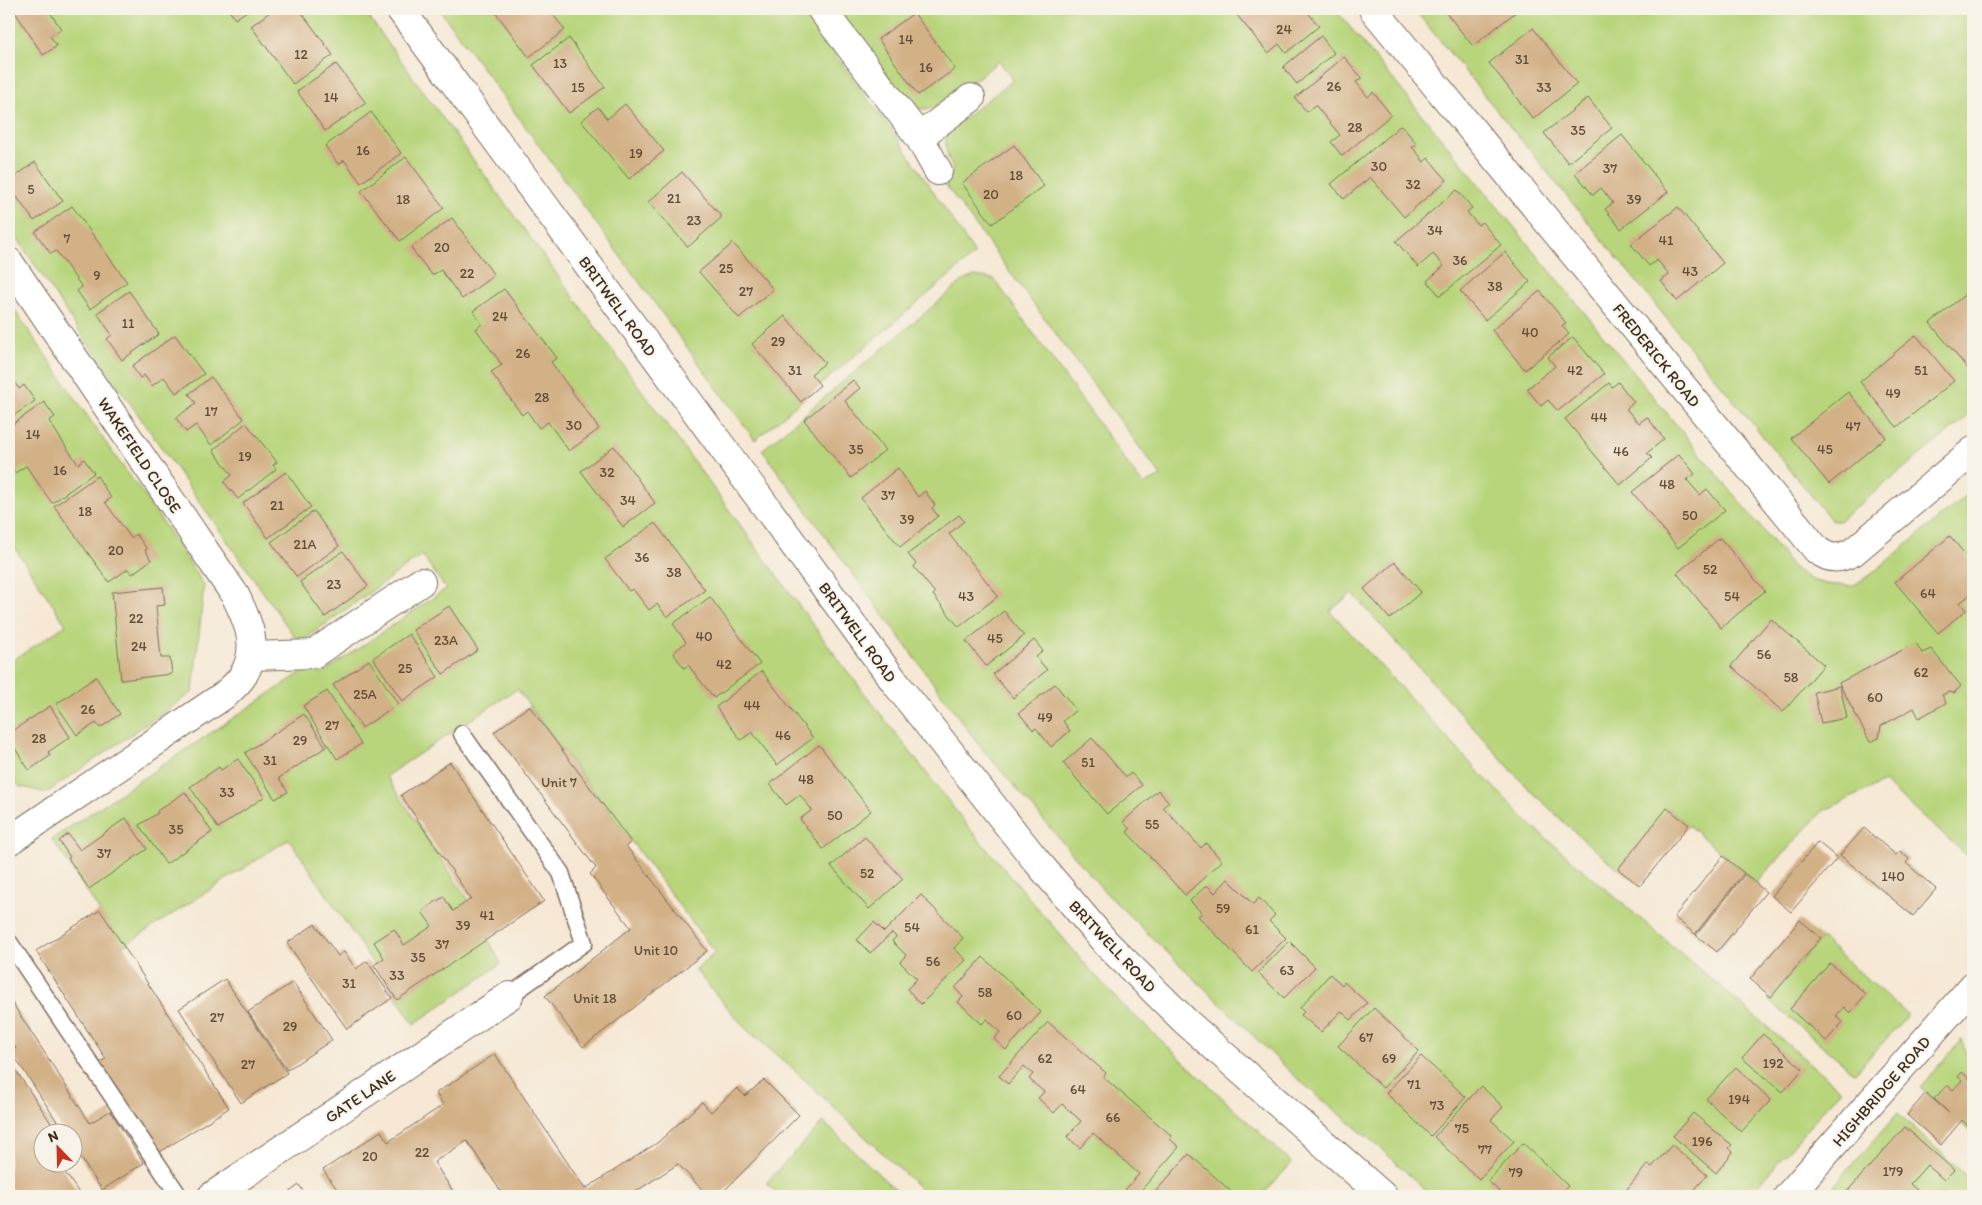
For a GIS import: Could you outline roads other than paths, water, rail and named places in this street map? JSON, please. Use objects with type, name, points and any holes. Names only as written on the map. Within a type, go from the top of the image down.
[{"type":"street","name":"BRITWELL ROAD","points":[[400,9],[897,685],[1034,858],[1107,944],[1178,1014],[1383,1196]]},
{"type":"street","points":[[821,9],[919,136],[938,170]]},
{"type":"street","name":"FREDERICK ROAD","points":[[1373,9],[1817,550],[1825,556],[1832,558],[1853,552],[1973,451]]},
{"type":"street","points":[[919,136],[971,98]]},
{"type":"street","name":"WAKEFIELD CLOSE","points":[[9,262],[235,595],[250,626],[251,656],[242,677],[226,694],[13,830]]},
{"type":"street","points":[[251,656],[313,654],[421,582]]},
{"type":"street","name":"HIGHBRIDGE ROAD","points":[[1795,1194],[1973,986]]},
{"type":"street","name":"GATE LANE","points":[[212,1196],[509,996]]},
{"type":"lane","points":[[462,734],[561,873],[584,943],[509,996]]},
{"type":"lane","points":[[9,942],[179,1196]]}]
